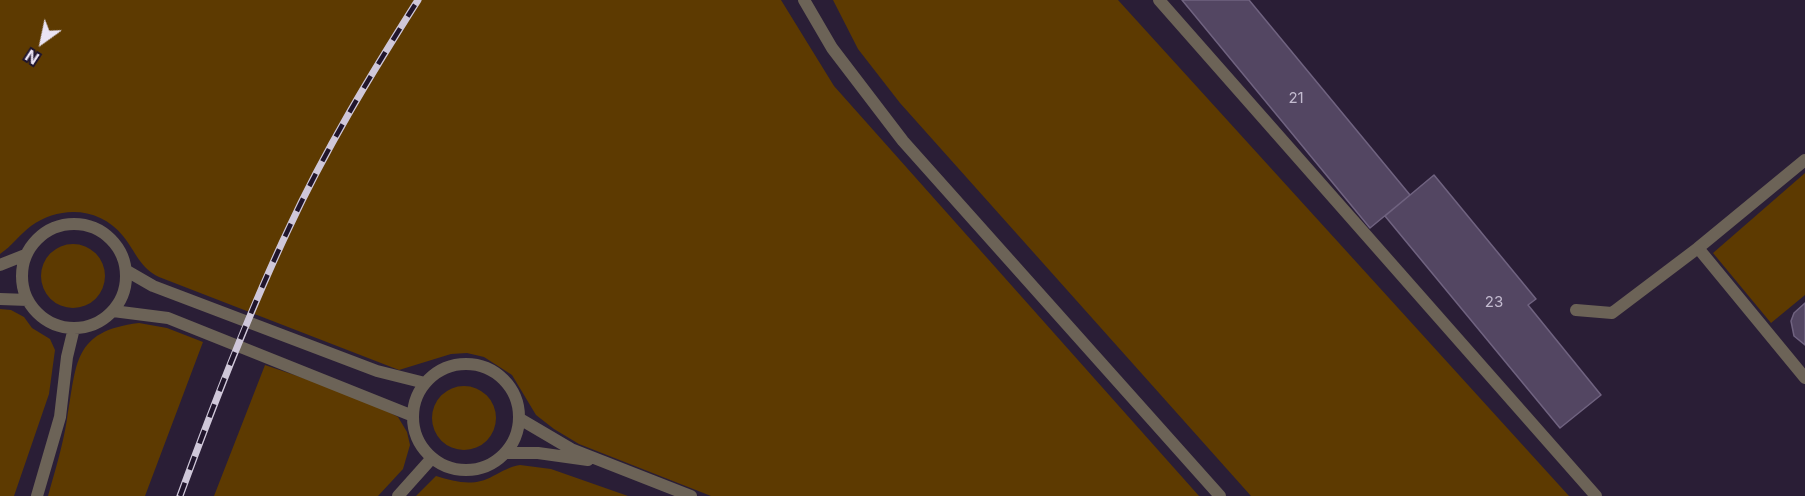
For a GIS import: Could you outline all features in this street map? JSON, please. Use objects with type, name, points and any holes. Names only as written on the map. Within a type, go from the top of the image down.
[{"type":"lane","points":[[804,0],[832,48],[903,141],[1220,496]]},
{"type":"lane","points":[[1159,0],[1596,496]]},
{"type":"lane","points":[[1576,310],[1612,313],[1698,248],[1805,160]]},
{"type":"lane","points":[[74,223],[90,225],[115,242],[127,271],[124,293],[113,311],[102,320],[74,328],[47,321],[28,300],[21,278],[25,255],[34,242],[45,231],[59,225],[74,223]]},
{"type":"lane","points":[[1698,248],[1805,378]]},
{"type":"lane","points":[[0,265],[25,255]]},
{"type":"lane","points":[[127,271],[153,286],[377,371],[425,383]]},
{"type":"lane","points":[[0,299],[28,300]]},
{"type":"lane","points":[[113,311],[168,318],[413,416]]},
{"type":"lane","points":[[37,496],[60,417],[74,328]]},
{"type":"lane","points":[[472,364],[489,369],[503,379],[512,390],[518,404],[520,419],[518,431],[506,453],[494,463],[478,470],[446,467],[432,458],[418,441],[413,416],[416,399],[425,383],[438,372],[454,365],[472,364]]},
{"type":"lane","points":[[520,419],[601,462],[692,496]]},
{"type":"lane","points":[[506,453],[538,453],[601,462]]},
{"type":"lane","points":[[398,496],[432,458]]},
{"type":"shaded area","points":[[0,0],[781,0],[834,86],[1199,496],[711,496],[579,444],[554,429],[536,415],[512,375],[484,357],[467,353],[451,354],[399,370],[159,277],[147,269],[123,236],[103,219],[79,212],[67,212],[42,219],[27,229],[0,254]]},
{"type":"shaded area","points":[[833,0],[1118,0],[1569,496],[1251,496],[900,103],[858,49]]},
{"type":"shaded area","points":[[1805,173],[1805,295],[1771,323],[1713,253]]},
{"type":"shaded area","points":[[67,244],[79,244],[96,253],[103,264],[105,276],[103,288],[96,299],[79,308],[67,308],[55,303],[46,294],[41,282],[41,270],[46,258],[55,249]]},
{"type":"shaded area","points":[[0,309],[11,310],[24,317],[32,328],[50,339],[55,350],[49,394],[14,496],[0,496]]},
{"type":"shaded area","points":[[139,323],[167,328],[203,342],[145,496],[48,496],[63,438],[73,382],[82,353],[89,342],[101,334],[117,327]]},
{"type":"shaded area","points":[[265,365],[362,398],[398,417],[407,432],[410,445],[403,469],[378,496],[214,496]]},
{"type":"shaded area","points":[[464,386],[482,392],[490,400],[496,418],[490,436],[482,444],[464,450],[446,444],[438,436],[432,418],[438,400],[446,392]]},
{"type":"shaded area","points":[[520,465],[551,469],[628,496],[416,496],[436,476],[458,482],[472,482],[486,479]]},
{"type":"building","points":[[1182,0],[1249,0],[1410,195],[1370,228]]},
{"type":"building","points":[[1434,175],[1536,299],[1528,305],[1601,395],[1560,428],[1385,216]]},
{"type":"building","points":[[1805,303],[1805,345],[1794,336],[1791,321],[1794,313]]},
{"type":"railway","points":[[180,496],[245,329],[302,200],[349,113],[418,0]]}]
